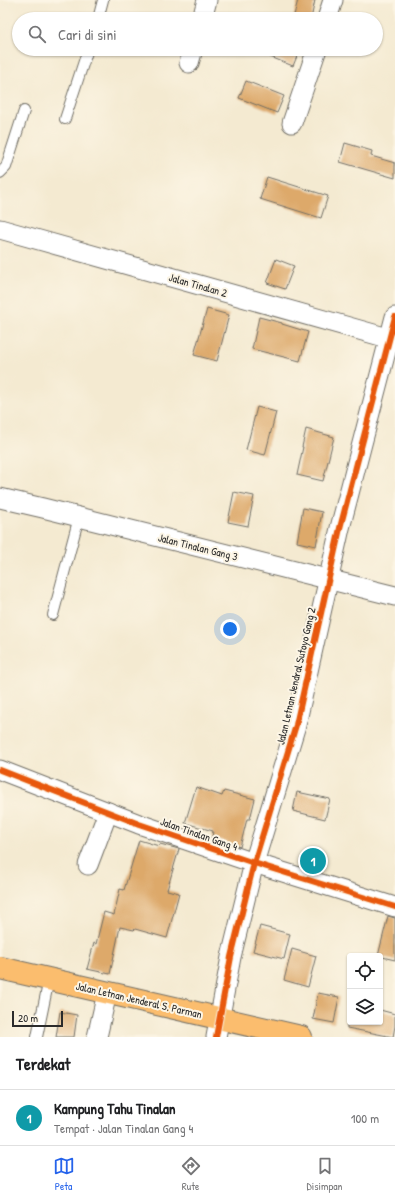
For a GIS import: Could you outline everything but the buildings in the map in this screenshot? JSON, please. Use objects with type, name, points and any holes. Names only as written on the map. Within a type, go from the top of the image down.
[{"type":"main road","name":"Jalan Letnan Jenderal S. Parman","points":[[0,968],[107,993],[218,1027],[302,1037]]},
{"type":"street","points":[[204,12],[207,0]]},
{"type":"street","points":[[329,12],[333,0]]},
{"type":"street","points":[[292,123],[315,56]]},
{"type":"street","name":"Jalan Tinalan 2","points":[[0,229],[392,339]]},
{"type":"street","name":"Jalan Letnan Jendral Sutoyo Gang 2","points":[[218,1027],[231,957],[254,863],[296,725],[340,528],[392,339],[395,316]]},
{"type":"street","name":"Jalan Tinalan Gang 3","points":[[0,498],[395,596]]},
{"type":"street","name":"Jalan Tinalan Gang 4","points":[[0,770],[108,812],[254,863],[395,906]]},
{"type":"street","points":[[88,866],[108,812]]},
{"type":"street","points":[[96,1037],[107,993]]},
{"type":"lane","points":[[100,12],[103,0]]},
{"type":"lane","points":[[65,119],[86,56]]},
{"type":"lane","points":[[0,173],[6,167],[24,111]]},
{"type":"lane","points":[[53,615],[79,517]]},
{"type":"lane","points":[[36,1037],[49,979]]},
{"type":"cycle path","points":[[216,1037],[231,957],[254,863],[296,725],[340,528],[395,317]]},
{"type":"cycle path","points":[[0,770],[139,824],[254,863],[395,907]]},
{"type":"place","name":"Kampung Tahu Tinalan","points":[[313,861]]}]
